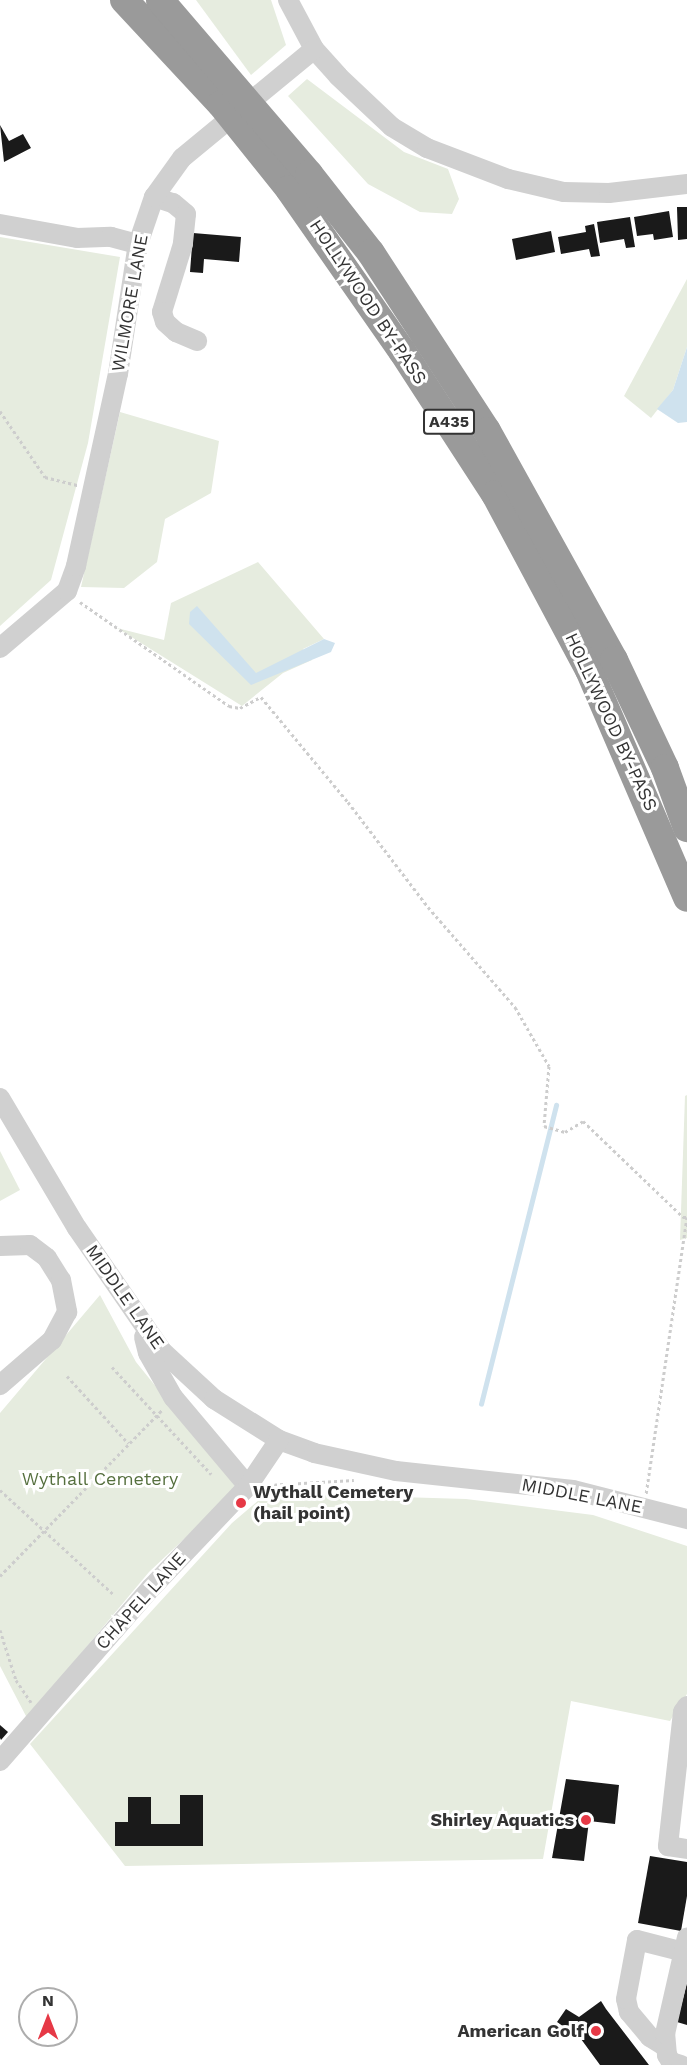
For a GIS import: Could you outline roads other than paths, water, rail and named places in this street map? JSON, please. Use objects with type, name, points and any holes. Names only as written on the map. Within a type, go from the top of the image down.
[{"type":"highway","name":"HOLLYWOOD BY-PASS","points":[[124,0],[221,104],[289,189],[402,351],[488,484],[589,669],[687,898]]},
{"type":"highway","name":"HOLLYWOOD BY-PASS","points":[[160,0],[302,166],[370,253],[487,431],[614,660],[664,768],[687,828]]},
{"type":"street","points":[[288,0],[314,49],[393,127],[427,148],[508,179],[564,192],[609,193],[687,184]]},
{"type":"street","name":"WILMORE LANE","points":[[0,648],[67,591],[76,566],[118,374],[138,244],[154,197],[182,158],[314,49]]},
{"type":"street","points":[[154,197],[173,203],[186,214],[183,244],[162,312],[165,322],[176,332],[197,341]]},
{"type":"street","points":[[0,224],[77,238],[111,237],[138,244]]},
{"type":"street","name":"MIDDLE LANE","points":[[0,1098],[77,1228],[142,1326],[162,1351],[214,1399],[279,1440],[314,1453],[396,1471],[573,1490],[687,1519]]},
{"type":"street","points":[[0,1246],[30,1245],[47,1258],[61,1280],[67,1312],[52,1340],[1,1383]]},
{"type":"street","points":[[142,1326],[148,1353],[173,1397],[248,1486]]},
{"type":"street","name":"CHAPEL LANE","points":[[0,1761],[152,1588],[248,1486],[279,1440]]},
{"type":"street","name":"MIDDLE LANE","points":[[649,1509],[687,1524]]},
{"type":"street","points":[[687,1706],[683,1712],[668,1846],[687,1849]]},
{"type":"street","points":[[665,2040],[650,2037],[629,2012],[626,1999],[637,1940],[685,1944],[665,2040],[671,2062],[681,2065]]},
{"type":"water","points":[[687,347],[687,422],[678,423],[657,409],[673,390]]},
{"type":"water","points":[[197,606],[256,673],[324,639],[335,643],[331,652],[251,685],[189,624],[190,612]]},
{"type":"waterway","points":[[481,1404],[556,1105]]},
{"type":"place","name":"Wythall Cemetery (hail point)","points":[[241,1503]]},
{"type":"place","name":"Shirley Aquatics","points":[[586,1820]]},
{"type":"place","name":"American Golf","points":[[596,2031]]},
{"type":"park label","name":"Wythall Cemetery","points":[[100,1479]]}]
